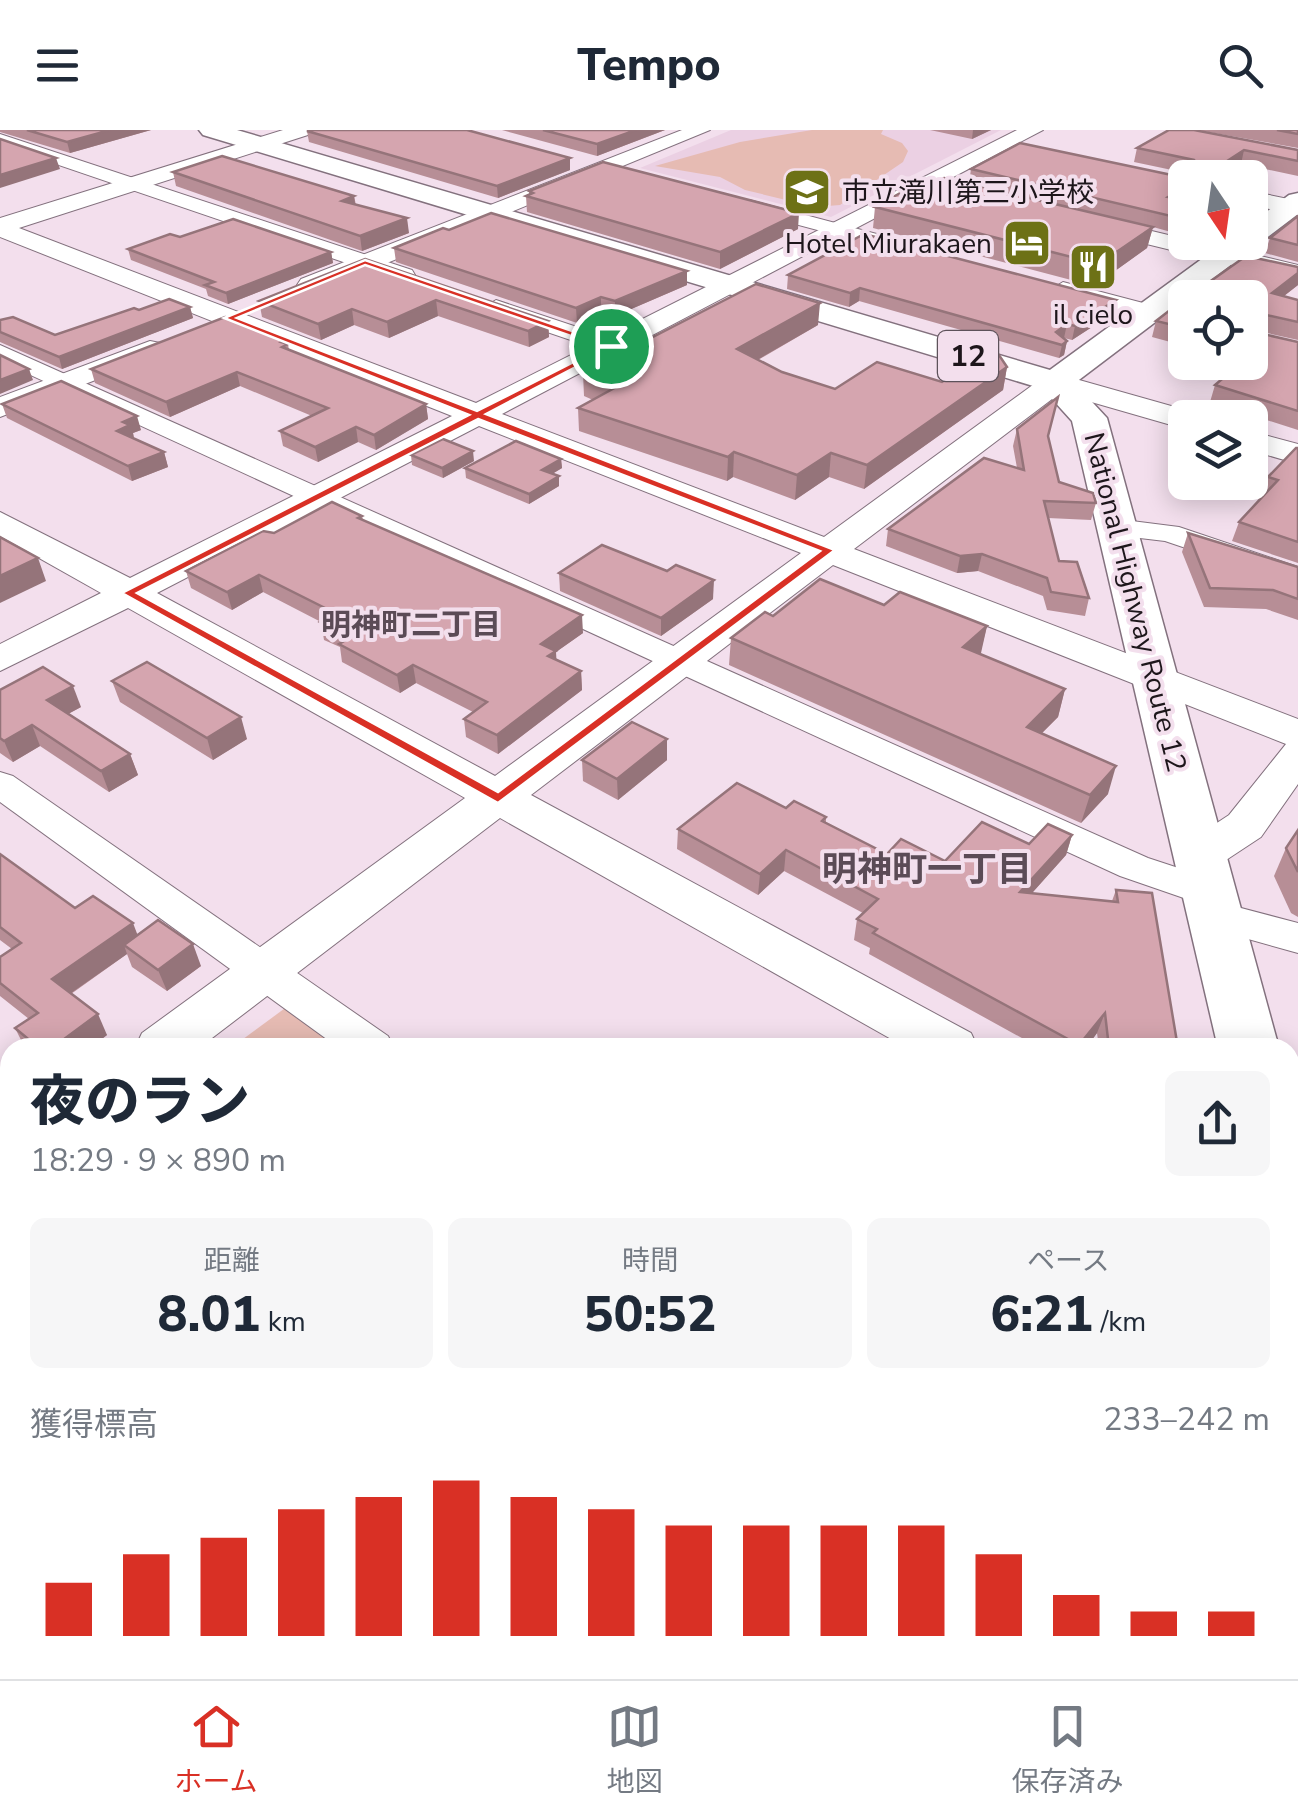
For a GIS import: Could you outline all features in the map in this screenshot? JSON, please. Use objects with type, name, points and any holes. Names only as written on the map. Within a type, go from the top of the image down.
[{"type":"main road","name":"12","points":[[211,130],[1055,382]]},
{"type":"main road","points":[[1268,225],[1296,205]]},
{"type":"main road","points":[[1055,382],[1220,260]]},
{"type":"main road","name":"National Highway Route 12","points":[[1055,382],[1089,418],[1246,1038]]},
{"type":"street","points":[[0,227],[304,130]]},
{"type":"street","points":[[0,408],[699,130]]},
{"type":"street","points":[[0,659],[1033,130]]},
{"type":"street","points":[[0,139],[418,280]]},
{"type":"street","points":[[1006,144],[1042,152]]},
{"type":"street","points":[[569,158],[640,177]]},
{"type":"street","points":[[926,184],[964,193]]},
{"type":"street","points":[[730,201],[930,254]]},
{"type":"street","points":[[1268,201],[1296,205]]},
{"type":"street","points":[[1058,216],[1168,234]]},
{"type":"street","points":[[0,227],[1298,734]]},
{"type":"street","points":[[1268,259],[1298,273]]},
{"type":"street","points":[[1040,282],[1168,317]]},
{"type":"street","points":[[470,298],[611,346]]},
{"type":"street","points":[[0,352],[1134,868],[1209,888],[1298,938]]},
{"type":"street","points":[[174,1038],[1055,382],[1168,415]]},
{"type":"street","points":[[1268,445],[1298,454]]},
{"type":"street","points":[[0,522],[934,1038]]},
{"type":"street","points":[[1116,528],[1169,533],[1298,578]]},
{"type":"street","points":[[1209,888],[1245,826],[1298,754]]},
{"type":"street","points":[[0,784],[358,1038]]},
{"type":"shaded area","name":"市立滝川第三小学校","points":[[731,130],[1001,130],[831,217],[640,168]]},
{"type":"shaded area","name":"市立滝川第三小学校","points":[[812,130],[883,130],[881,134],[902,143],[908,151],[903,162],[840,205],[815,207],[745,190],[720,177],[655,166],[740,142]]},
{"type":"shaded area","points":[[292,1003],[339,1038],[245,1038]]},
{"type":"building","points":[[27,130],[110,130],[67,142]]},
{"type":"building","points":[[467,130],[570,158],[497,186],[307,131]]},
{"type":"building","points":[[543,130],[636,130],[597,144]]},
{"type":"building","points":[[1169,130],[1194,130],[1298,150],[1298,161],[1244,150],[1229,160],[1194,160],[1137,148]]},
{"type":"building","points":[[0,139],[56,158],[0,175]]},
{"type":"building","points":[[1020,143],[1168,174],[1168,215],[971,169]]},
{"type":"building","points":[[222,156],[354,196],[342,201],[407,218],[360,236],[173,172]]},
{"type":"building","points":[[603,162],[799,213],[720,252],[526,196],[533,193],[529,191]]},
{"type":"building","points":[[944,178],[1153,227],[1099,264],[875,207],[902,192],[912,195]]},
{"type":"building","points":[[491,213],[687,271],[615,301],[601,297],[576,308],[394,248]]},
{"type":"building","points":[[1298,216],[1298,245],[1270,238]]},
{"type":"building","points":[[233,219],[331,252],[226,293],[205,285],[214,282],[128,249],[170,234],[180,237]]},
{"type":"building","points":[[864,234],[1116,300],[1075,326],[1067,324],[1056,332],[1067,341],[1062,345],[860,288],[850,293],[788,275]]},
{"type":"building","points":[[365,259],[548,321],[528,331],[436,300],[387,322],[352,309],[318,324],[259,301]]},
{"type":"building","points":[[1240,260],[1298,267],[1298,273],[1272,293],[1298,300],[1298,322],[1268,315],[1268,280],[1212,280]]},
{"type":"building","points":[[756,284],[820,303],[737,349],[782,372],[835,389],[877,362],[942,382],[988,352],[999,355],[1007,367],[867,465],[831,453],[797,475],[734,452],[728,457],[578,408],[618,386],[583,373]]},
{"type":"building","points":[[169,299],[190,307],[59,357],[0,332],[0,320],[13,317],[55,335]]},
{"type":"building","points":[[1168,312],[1168,324],[1156,321]]},
{"type":"building","points":[[225,317],[284,340],[281,342],[288,344],[282,347],[426,404],[374,435],[356,427],[315,447],[280,431],[328,408],[237,372],[166,402],[91,369]]},
{"type":"building","points":[[1268,335],[1298,342],[1298,411],[1215,385],[1221,380],[1268,380]]},
{"type":"building","points":[[0,355],[29,369],[0,380]]},
{"type":"building","points":[[61,381],[137,416],[123,422],[130,425],[117,431],[164,452],[128,466],[2,404]]},
{"type":"building","points":[[1058,397],[1048,436],[1059,482],[1093,493],[1096,503],[1044,501],[1059,561],[1077,562],[1089,598],[1051,592],[1047,578],[982,554],[960,556],[888,529],[984,458],[1024,470],[1017,429]]},
{"type":"building","points":[[443,439],[473,451],[442,468],[411,455]]},
{"type":"building","points":[[516,441],[561,459],[542,470],[559,476],[529,494],[465,468]]},
{"type":"building","points":[[1298,448],[1298,542],[1239,522],[1259,500],[1268,500],[1268,491],[1278,480],[1268,477]]},
{"type":"building","points":[[332,502],[362,516],[358,518],[582,615],[541,644],[556,651],[548,656],[581,671],[497,735],[464,719],[487,702],[413,665],[397,675],[339,644],[351,637],[320,622],[335,613],[259,575],[227,592],[186,571],[263,531],[274,533]]},
{"type":"building","points":[[1188,533],[1298,567],[1298,599],[1273,590],[1210,588]]},
{"type":"building","points":[[0,537],[38,558],[0,576]]},
{"type":"building","points":[[602,545],[667,571],[676,565],[714,580],[661,618],[559,573]]},
{"type":"building","points":[[820,579],[884,605],[900,592],[987,626],[963,647],[1065,689],[1027,727],[1116,766],[1090,795],[731,638],[765,612],[773,616]]},
{"type":"building","points":[[147,662],[241,717],[207,738],[112,681]]},
{"type":"building","points":[[43,667],[73,686],[47,700],[130,754],[101,771],[32,725],[4,741],[0,738],[0,690]]},
{"type":"building","points":[[632,722],[667,739],[617,779],[582,760]]},
{"type":"building","points":[[737,783],[786,808],[794,801],[826,817],[822,821],[887,854],[901,839],[945,861],[982,822],[1029,844],[1048,824],[1072,835],[1020,892],[1118,902],[1116,890],[1152,893],[1176,1038],[1108,1038],[1105,1013],[1085,1038],[1066,1038],[873,933],[877,929],[857,919],[878,899],[786,850],[760,874],[678,829]]},
{"type":"building","points":[[1298,830],[1298,872],[1286,848]]},
{"type":"building","points":[[0,854],[75,908],[93,896],[133,923],[52,979],[98,1014],[66,1038],[27,1038],[15,1028],[38,1013],[0,983],[0,957],[21,943],[0,927]]},
{"type":"building","points":[[158,920],[193,944],[158,970],[124,945]]},
{"type":"place","name":"市立滝川第三小学校","points":[[807,192]]},
{"type":"place","name":"Hotel Miurakaen","points":[[1027,243]]},
{"type":"place","name":"il cielo","points":[[1093,267]]},
{"type":"district","name":"明神町二丁目","points":[[411,625]]},
{"type":"district","name":"明神町一丁目","points":[[927,869]]},
{"type":"route","points":[[611,346],[365,262],[228,318],[477,415],[829,550],[498,798],[128,593],[477,415],[611,346]]}]
